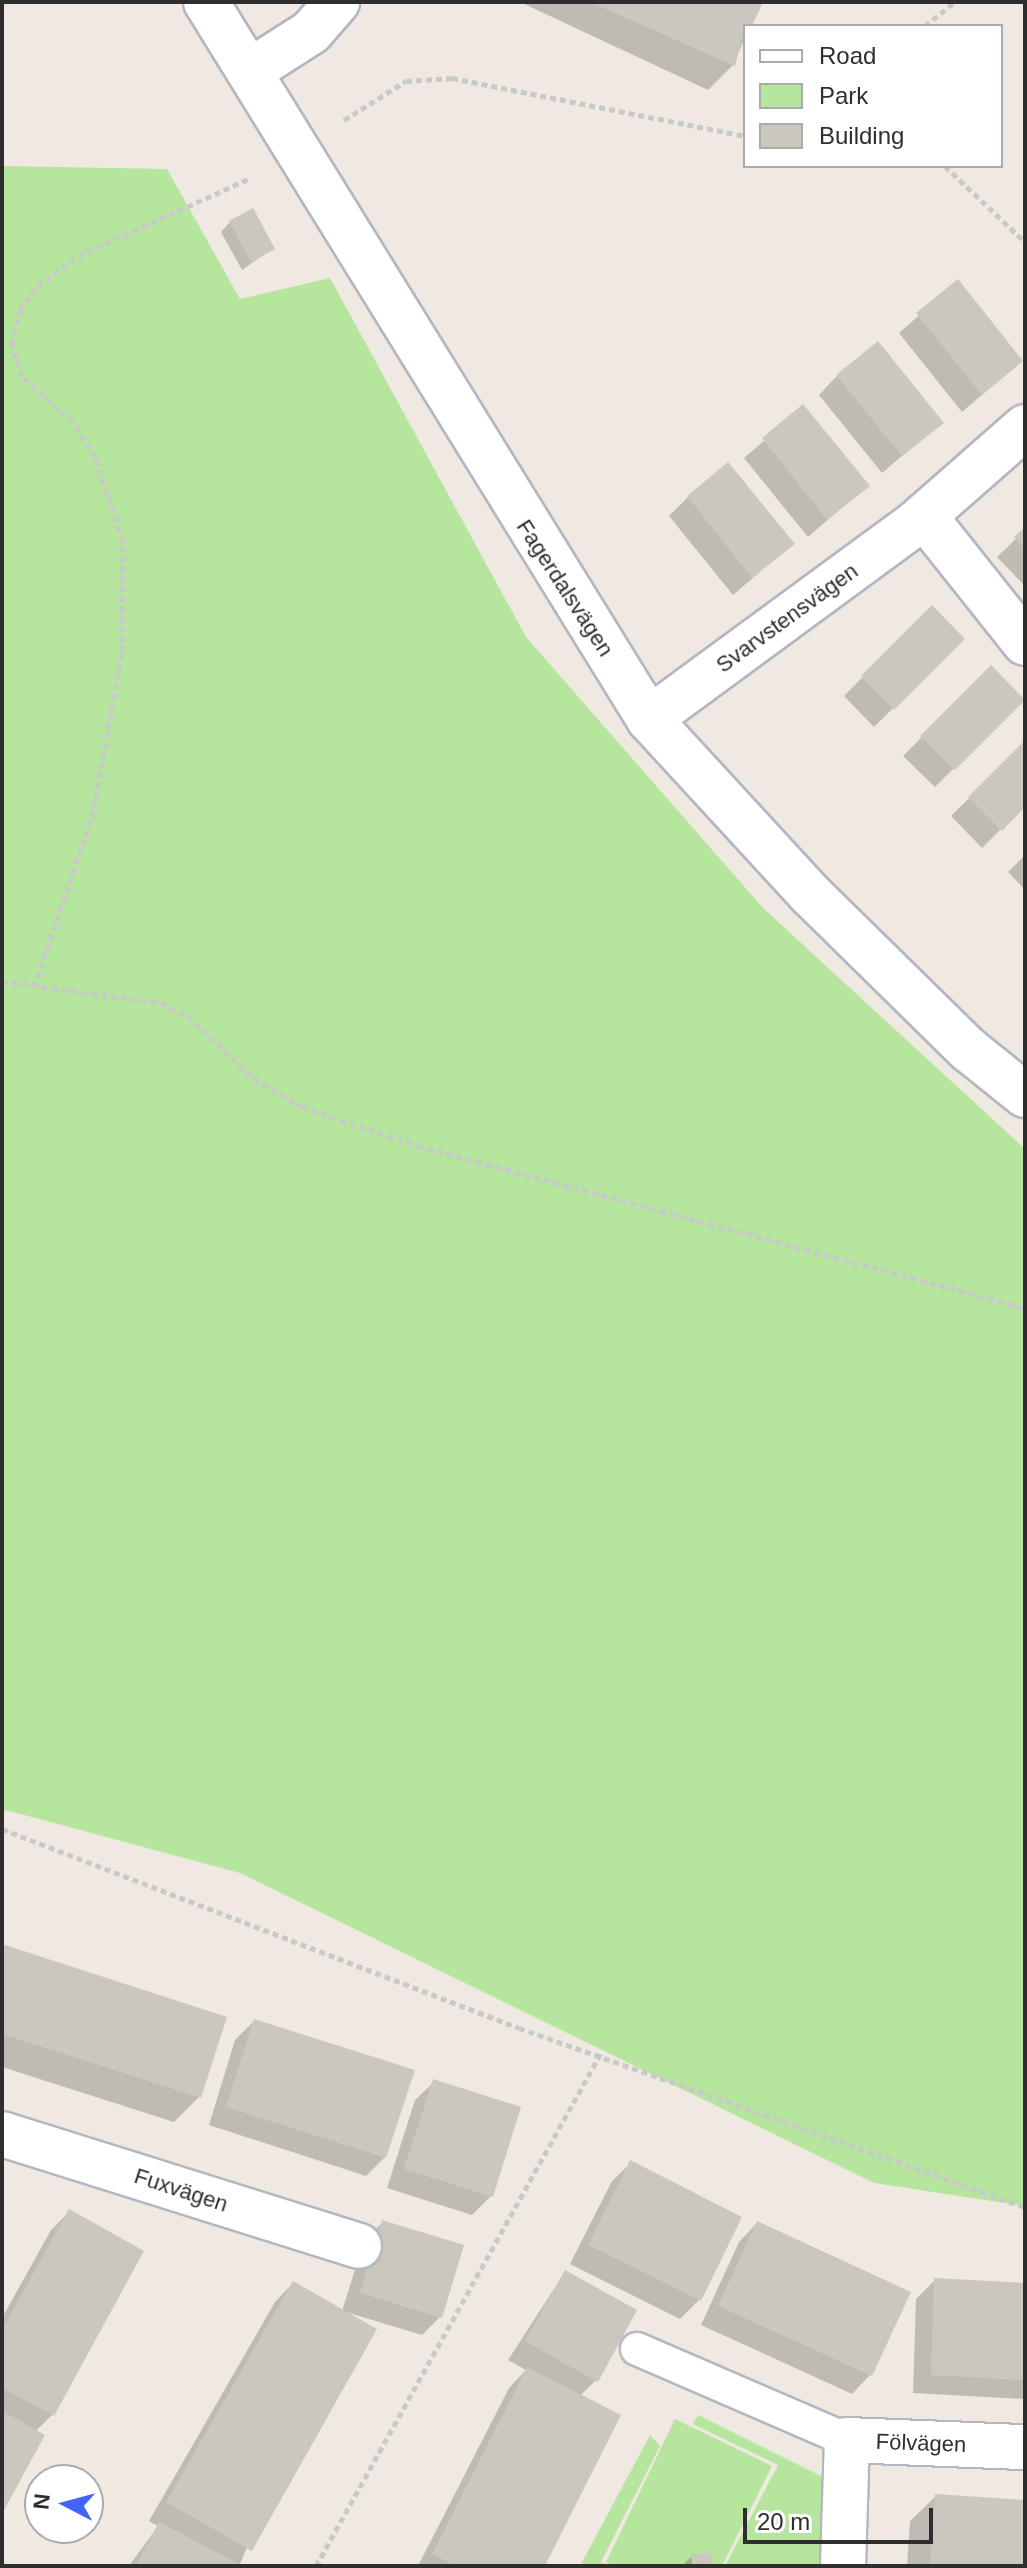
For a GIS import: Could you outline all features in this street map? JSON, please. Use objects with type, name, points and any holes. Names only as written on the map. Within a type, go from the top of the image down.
[{"type":"street","name":"Fagerdalsvägen","points":[[206,2],[649,719],[810,894],[969,1050],[1025,1095]]},
{"type":"street","points":[[250,71],[311,32],[337,2]]},
{"type":"street","name":"Svarvstensvägen","points":[[649,719],[924,516],[1025,427]]},
{"type":"street","points":[[924,516],[1025,643]]},
{"type":"street","name":"Fuxvägen","points":[[2,2134],[359,2246]]},
{"type":"street","name":"Fölvägen","points":[[843,2566],[847,2440],[1025,2447]]},
{"type":"lane","points":[[637,2349],[847,2440]]},
{"type":"path","points":[[928,24],[955,2]]},
{"type":"path","points":[[34,987],[92,817],[122,652],[123,541],[95,457],[73,422],[22,376],[12,344],[20,310],[38,286],[78,256],[298,150],[406,81],[452,78],[743,136]]},
{"type":"path","points":[[947,168],[1025,242]]},
{"type":"path","points":[[2,981],[161,1003],[188,1016],[254,1079],[302,1107],[418,1146],[1025,1308]]},
{"type":"path","points":[[2,1829],[601,2053],[1025,2207]]},
{"type":"path","points":[[316,2566],[601,2053]]},
{"type":"green space","points":[[2,166],[167,169],[240,299],[330,278],[526,637],[763,908],[1025,1149],[1025,2206],[874,2183],[240,1873],[2,1809]]},
{"type":"green space","points":[[698,2415],[829,2480],[825,2566],[725,2566],[778,2465],[693,2424]]},
{"type":"green space","points":[[675,2419],[772,2466],[722,2566],[615,2566],[606,2562]]},
{"type":"green space","points":[[650,2435],[660,2446],[601,2562],[608,2566],[580,2566]]},
{"type":"building","points":[[590,2],[763,2],[753,24],[743,24],[735,66]]},
{"type":"building","points":[[253,208],[275,249],[251,262],[229,221]]},
{"type":"building","points":[[958,279],[1023,361],[982,395],[916,313]]},
{"type":"building","points":[[878,341],[944,423],[902,456],[836,375]]},
{"type":"building","points":[[803,404],[870,486],[827,520],[762,438]]},
{"type":"building","points":[[728,462],[795,544],[752,578],[687,496]]},
{"type":"building","points":[[1025,527],[1025,549],[1014,537]]},
{"type":"building","points":[[932,605],[965,639],[894,710],[861,676]]},
{"type":"building","points":[[991,665],[1025,700],[955,770],[920,736]]},
{"type":"building","points":[[1025,740],[1025,807],[1002,831],[968,797]]},
{"type":"building","points":[[2,1944],[227,2017],[201,2098],[2,2034]]},
{"type":"building","points":[[254,2019],[415,2070],[386,2158],[226,2107]]},
{"type":"building","points":[[433,2079],[521,2107],[493,2197],[404,2169]]},
{"type":"building","points":[[630,2160],[742,2217],[701,2301],[588,2245]]},
{"type":"building","points":[[69,2209],[144,2251],[54,2416],[2,2388],[2,2330]]},
{"type":"building","points":[[382,2220],[464,2245],[442,2318],[360,2293]]},
{"type":"building","points":[[757,2221],[911,2292],[872,2376],[718,2306]]},
{"type":"building","points":[[565,2270],[637,2310],[598,2382],[525,2341]]},
{"type":"building","points":[[934,2278],[1025,2283],[1025,2380],[931,2375]]},
{"type":"building","points":[[293,2281],[377,2329],[252,2551],[166,2502]]},
{"type":"building","points":[[527,2367],[621,2415],[545,2566],[456,2566],[432,2554]]},
{"type":"building","points":[[2,2411],[45,2435],[29,2464],[24,2464],[24,2474],[2,2514]]},
{"type":"building","points":[[935,2494],[1025,2500],[1025,2566],[930,2566]]},
{"type":"building","points":[[159,2522],[243,2566],[136,2566]]},
{"type":"building","points":[[711,2553],[712,2566],[692,2566],[691,2554]]}]
